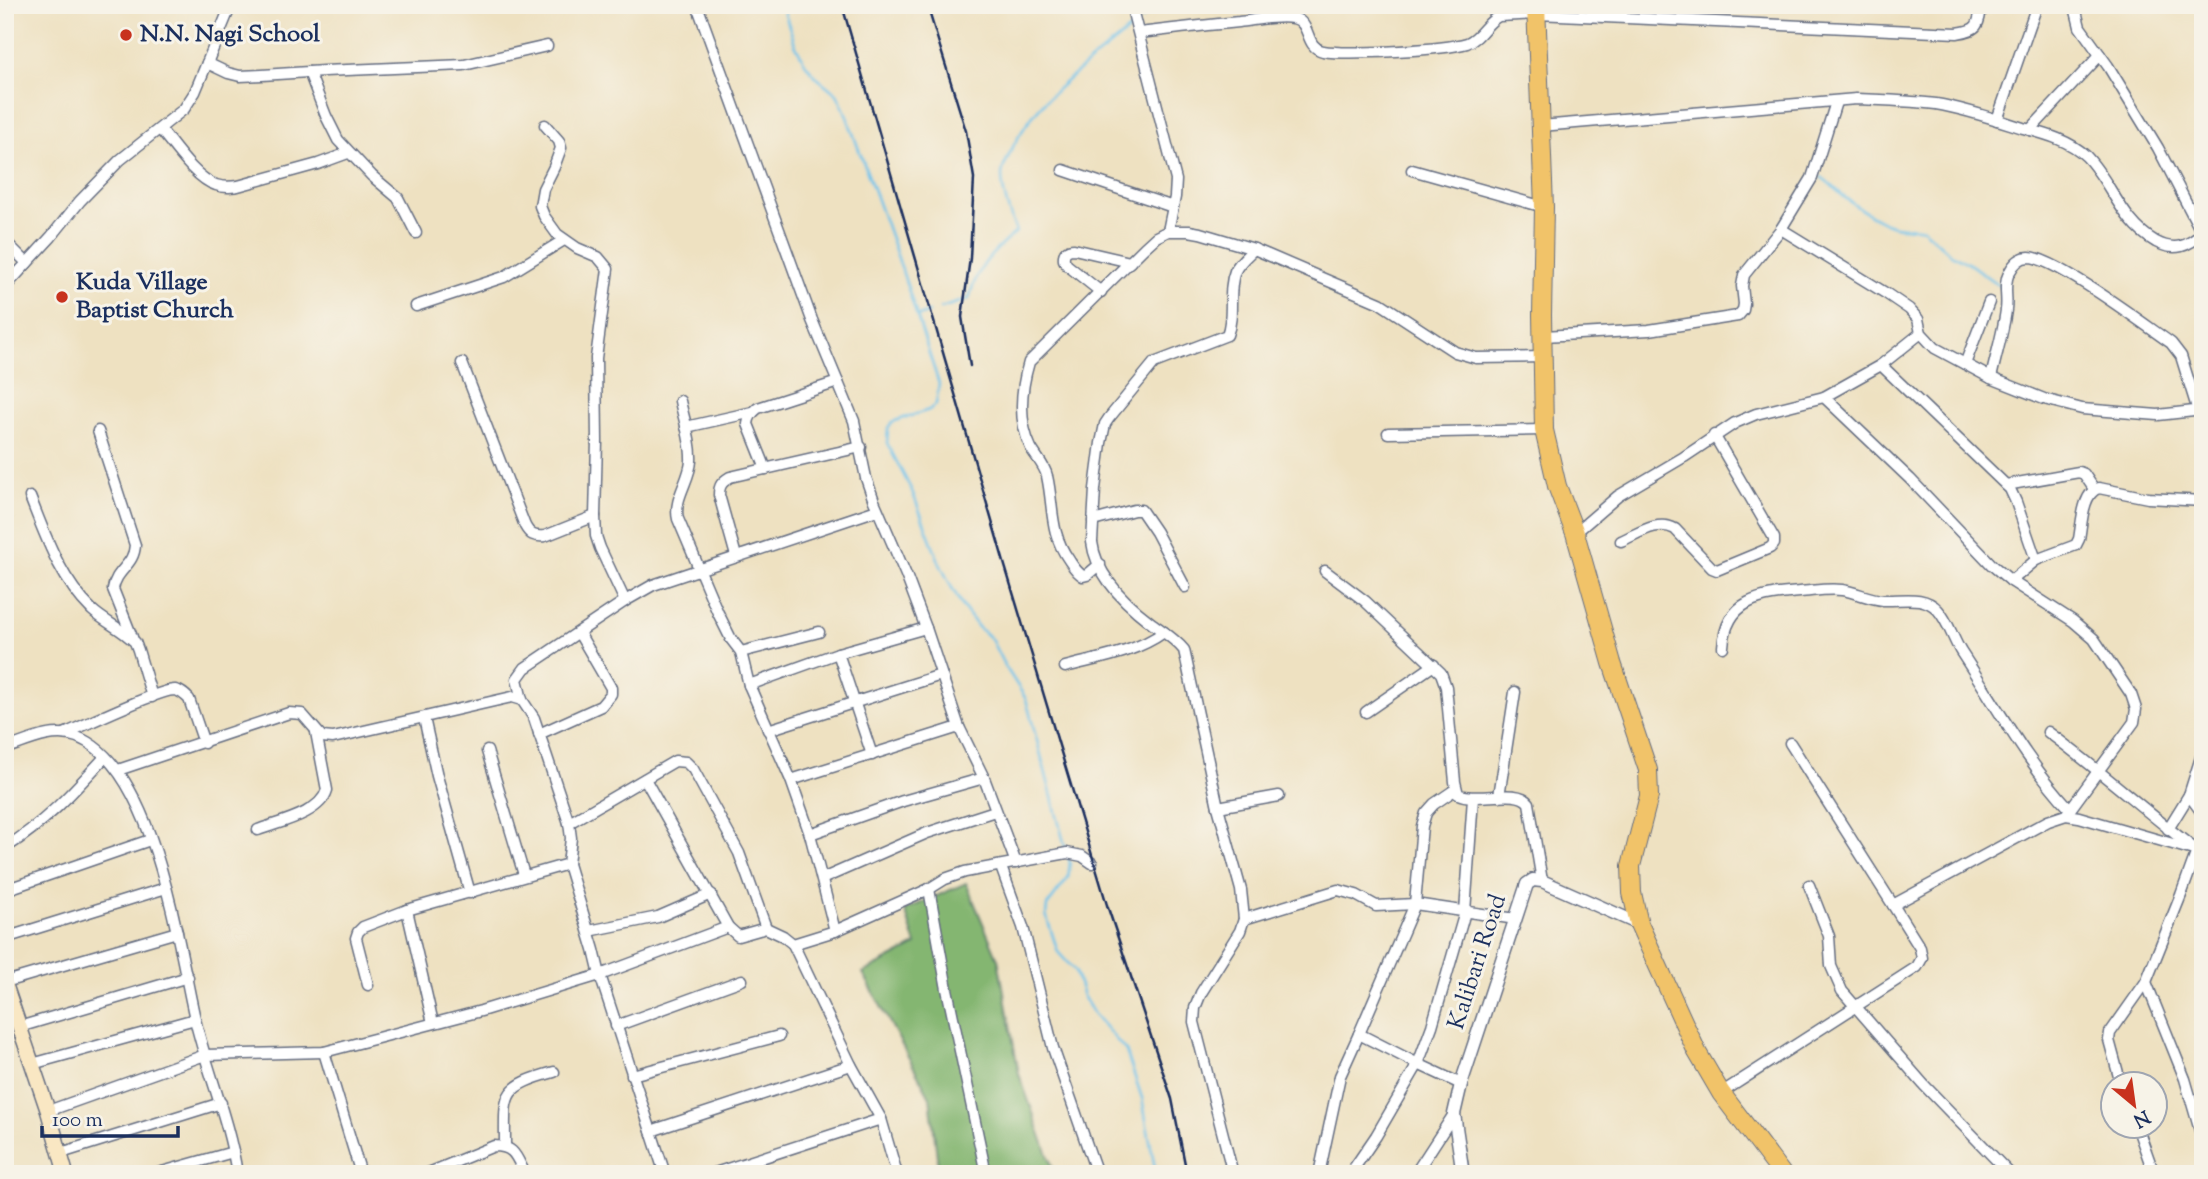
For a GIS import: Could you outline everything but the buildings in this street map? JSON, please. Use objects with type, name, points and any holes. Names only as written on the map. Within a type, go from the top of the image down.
[{"type":"highway","points":[[1536,10],[1544,207],[1544,430],[1556,486],[1575,533],[1612,663],[1648,770],[1649,796],[1635,849],[1630,881],[1639,923],[1697,1052],[1721,1093],[1782,1174]]},
{"type":"main road","points":[[5,983],[66,1174]]},
{"type":"street","points":[[5,287],[80,201],[120,160],[175,118],[191,99],[232,5]]},
{"type":"street","points":[[696,5],[812,320],[854,421],[866,478],[877,510],[906,575],[959,727],[984,778],[1016,863]]},
{"type":"street","points":[[1131,5],[1175,172],[1176,187],[1168,231]]},
{"type":"street","points":[[1139,33],[1293,18],[1306,27],[1310,43],[1315,48],[1323,51],[1379,51],[1466,43],[1475,38],[1494,18],[1536,10],[1957,33],[1971,31],[1978,24],[1980,5]]},
{"type":"street","points":[[1997,120],[2037,5]]},
{"type":"street","points":[[1541,126],[1856,99],[1938,104],[2030,130],[2073,146],[2098,170],[2127,218],[2154,241],[2173,248],[2183,247],[2203,233],[2158,148],[2080,27],[2076,10],[2079,5]]},
{"type":"street","points":[[207,63],[240,76],[464,65],[547,46]]},
{"type":"street","points":[[2030,130],[2100,55]]},
{"type":"street","points":[[309,72],[338,140],[348,153],[398,198],[416,233]]},
{"type":"street","points":[[1544,336],[1649,330],[1738,316],[1744,304],[1744,275],[1781,229],[1812,178],[1836,102]]},
{"type":"street","points":[[545,125],[559,141],[561,148],[555,167],[543,189],[540,206],[544,216],[564,240],[598,257],[608,269],[596,358],[596,536],[625,601]]},
{"type":"street","points":[[159,130],[195,171],[208,182],[226,187],[239,186],[318,164],[348,153]]},
{"type":"street","points":[[1063,170],[1173,207]]},
{"type":"street","points":[[1412,170],[1544,207]]},
{"type":"street","points":[[1781,229],[1909,309],[1918,319],[1921,332],[1935,348],[1991,378],[2043,399],[2082,409],[2158,415],[2201,411],[2181,356],[2171,343],[2073,277],[2029,257],[2016,262],[2007,276],[2006,312],[1991,378]]},
{"type":"street","points":[[1100,564],[1087,575],[1077,573],[1054,531],[1046,471],[1027,438],[1022,415],[1024,378],[1028,362],[1156,237],[1168,231],[1189,231],[1254,249],[1380,303],[1455,352],[1476,358],[1544,357]]},
{"type":"street","points":[[416,306],[504,277],[564,240]]},
{"type":"street","points":[[5,241],[27,263]]},
{"type":"street","points":[[1101,292],[1067,265],[1064,260],[1065,252],[1074,249],[1130,262]]},
{"type":"street","points":[[1233,1174],[1194,1023],[1195,1008],[1201,993],[1240,931],[1244,919],[1241,890],[1218,807],[1184,650],[1174,638],[1148,621],[1109,585],[1093,551],[1093,521],[1105,424],[1154,363],[1227,335],[1234,273],[1254,249]]},
{"type":"street","points":[[1965,364],[1989,302]]},
{"type":"street","points":[[1575,533],[1618,496],[1684,457],[1714,435],[1745,418],[1824,397],[1881,365],[1921,332]]},
{"type":"street","points":[[462,363],[524,526],[530,534],[545,536],[595,516]]},
{"type":"street","points":[[1881,365],[2006,485],[2016,502],[2036,560]]},
{"type":"street","points":[[766,468],[748,424],[753,412],[758,408],[838,382]]},
{"type":"street","points":[[1824,397],[1910,480],[1992,565],[2011,581],[2073,621],[2094,639],[2131,694],[2136,709],[2134,722],[2068,812],[1894,905]]},
{"type":"street","points":[[680,401],[691,458],[676,512],[725,628],[741,652],[749,685],[791,780],[810,834],[835,931]]},
{"type":"street","points":[[686,428],[753,412]]},
{"type":"street","points":[[1388,433],[1544,430]]},
{"type":"street","points":[[97,431],[135,545],[134,556],[114,581],[113,589],[135,642],[152,696]]},
{"type":"street","points":[[1621,541],[1660,524],[1667,524],[1717,570],[1774,544],[1774,538],[1714,435]]},
{"type":"street","points":[[736,556],[719,488],[722,482],[730,477],[861,447]]},
{"type":"street","points":[[2006,485],[2079,472],[2084,474],[2094,489]]},
{"type":"street","points":[[2011,581],[2036,560],[2076,545],[2088,495],[2094,489],[2148,498],[2203,501]]},
{"type":"street","points":[[30,497],[55,559],[67,579],[89,607],[135,642]]},
{"type":"street","points":[[665,1174],[600,975],[568,863],[571,838],[569,823],[534,718],[522,700],[518,684],[520,674],[625,601],[653,585],[877,510]]},
{"type":"street","points":[[1093,521],[1141,510],[1156,532],[1185,587]]},
{"type":"street","points":[[1325,571],[1365,601],[1441,673],[1446,687],[1456,789],[1461,796],[1473,798],[1519,796],[1526,799],[1529,803],[1542,881]]},
{"type":"street","points":[[1723,647],[1726,627],[1738,610],[1765,595],[1831,589],[1885,601],[1929,602],[1939,611],[1957,645],[2038,771],[2068,812],[2200,851]]},
{"type":"street","points":[[749,685],[838,653],[926,628]]},
{"type":"street","points":[[741,652],[819,632]]},
{"type":"street","points":[[1065,667],[1137,648],[1164,632]]},
{"type":"street","points":[[539,734],[601,706],[611,694],[611,688],[579,633]]},
{"type":"street","points":[[838,653],[872,755]]},
{"type":"street","points":[[1366,712],[1434,665]]},
{"type":"street","points":[[768,730],[941,676]]},
{"type":"street","points":[[64,734],[152,696],[175,690],[184,693],[189,699],[204,743]]},
{"type":"street","points":[[1499,796],[1515,692]]},
{"type":"street","points":[[118,770],[289,713],[302,714],[316,732],[323,737],[333,737],[512,697],[522,700]]},
{"type":"street","points":[[424,718],[437,776],[470,893]]},
{"type":"street","points":[[791,780],[959,727]]},
{"type":"street","points":[[258,830],[312,810],[325,798],[327,790],[316,732]]},
{"type":"street","points":[[2048,732],[2098,769],[2168,829],[2200,851]]},
{"type":"street","points":[[5,749],[52,734],[64,734],[87,742],[118,770],[138,807],[166,888],[188,977],[195,1019],[221,1103],[237,1174]]},
{"type":"street","points":[[1721,1093],[1917,967],[1922,958],[1920,948],[1894,905],[1790,743]]},
{"type":"street","points":[[487,751],[524,875]]},
{"type":"street","points":[[2168,829],[2189,795],[2203,751]]},
{"type":"street","points":[[5,848],[28,834],[52,814],[105,757]]},
{"type":"street","points":[[569,823],[675,761],[685,762],[693,769],[739,853],[766,928]]},
{"type":"street","points":[[810,834],[903,801],[984,778]]},
{"type":"street","points":[[645,779],[728,927],[738,936],[766,928],[793,944],[851,1065],[881,1119],[897,1174]]},
{"type":"street","points":[[1319,1174],[1340,1076],[1415,904],[1422,826],[1426,813],[1456,789]]},
{"type":"street","points":[[2189,795],[2203,814]]},
{"type":"street","points":[[1218,807],[1279,796]]},
{"type":"street","points":[[1350,1174],[1376,1136],[1418,1064],[1432,1027],[1465,912],[1473,798]]},
{"type":"street","points":[[822,879],[927,833],[995,811]]},
{"type":"street","points":[[5,890],[150,839]]},
{"type":"street","points":[[2117,1070],[2109,1040],[2110,1033],[2146,982],[2200,851]]},
{"type":"street","points":[[793,944],[835,931],[965,872],[1067,853],[1082,856],[1092,863]]},
{"type":"street","points":[[368,985],[356,938],[363,927],[408,910],[568,863]]},
{"type":"street","points":[[1001,867],[1023,927],[1053,1048],[1097,1174]]},
{"type":"street","name":"Kalibari Road","points":[[1463,1174],[1454,1114],[1461,1084],[1524,888],[1533,880],[1542,881],[1639,923]]},
{"type":"street","points":[[1809,885],[1829,936],[1831,966],[1842,991],[1924,1085],[2010,1174]]},
{"type":"street","points":[[5,937],[166,888]]},
{"type":"street","points":[[929,889],[986,1174]]},
{"type":"street","points":[[1244,919],[1338,891],[1356,895],[1376,906],[1415,904],[1516,919]]},
{"type":"street","points":[[589,931],[659,917],[710,894]]},
{"type":"street","points":[[408,910],[433,1023]]},
{"type":"street","points":[[48,1111],[205,1055],[324,1052],[433,1023],[600,975],[728,927]]},
{"type":"street","points":[[5,983],[177,932]]},
{"type":"street","points":[[19,1027],[188,977]]},
{"type":"street","points":[[616,1026],[742,980]]},
{"type":"street","points":[[2146,982],[2185,1079],[2203,1142]]},
{"type":"street","points":[[32,1064],[195,1019]]},
{"type":"street","points":[[1359,1034],[1461,1084]]},
{"type":"street","points":[[632,1075],[779,1036]]},
{"type":"street","points":[[324,1052],[361,1174]]},
{"type":"street","points":[[651,1131],[851,1065]]},
{"type":"street","points":[[505,1146],[507,1096],[514,1087],[554,1072]]},
{"type":"street","points":[[61,1153],[221,1103]]},
{"type":"street","points":[[1415,1174],[1454,1114]]},
{"type":"street","points":[[712,1174],[881,1119]]},
{"type":"street","points":[[2142,1140],[2154,1174]]},
{"type":"street","points":[[435,1172],[494,1146],[505,1146],[513,1152],[525,1174]]},
{"type":"street","points":[[155,1174],[233,1152]]},
{"type":"green space","points":[[966,883],[998,959],[1019,1074],[1055,1174],[939,1174],[930,1097],[863,973],[916,945],[905,910]]},
{"type":"waterway","points":[[782,5],[795,44],[805,63],[816,77],[837,94],[845,111],[898,258],[939,384],[936,404],[929,410],[892,422],[888,428],[887,443],[912,491],[952,588],[978,627],[991,639],[1026,699],[1066,850]]},
{"type":"waterway","points":[[1142,19],[1151,5]]},
{"type":"waterway","points":[[2195,5],[2203,13]]},
{"type":"waterway","points":[[941,308],[969,299],[976,278],[986,261],[1016,232],[1005,197],[1002,175],[1032,116],[1062,85],[1130,29]]},
{"type":"waterway","points":[[1821,177],[1852,203],[1885,223],[1923,229],[1951,254],[2001,287]]},
{"type":"waterway","points":[[919,316],[929,312]]},
{"type":"waterway","points":[[1068,856],[1068,878],[1047,906],[1046,915],[1058,952],[1075,971],[1083,996],[1093,1013],[1126,1051],[1142,1098],[1156,1174]]},
{"type":"railway","points":[[842,5],[1107,905],[1172,1099],[1187,1174]]},
{"type":"railway","points":[[927,5],[966,131],[974,178],[970,258],[962,317],[970,366]]},
{"type":"place","name":"N.N. Nagi School","points":[[126,35]]},
{"type":"place","name":"Kuda Village Baptist Church","points":[[62,297]]}]
